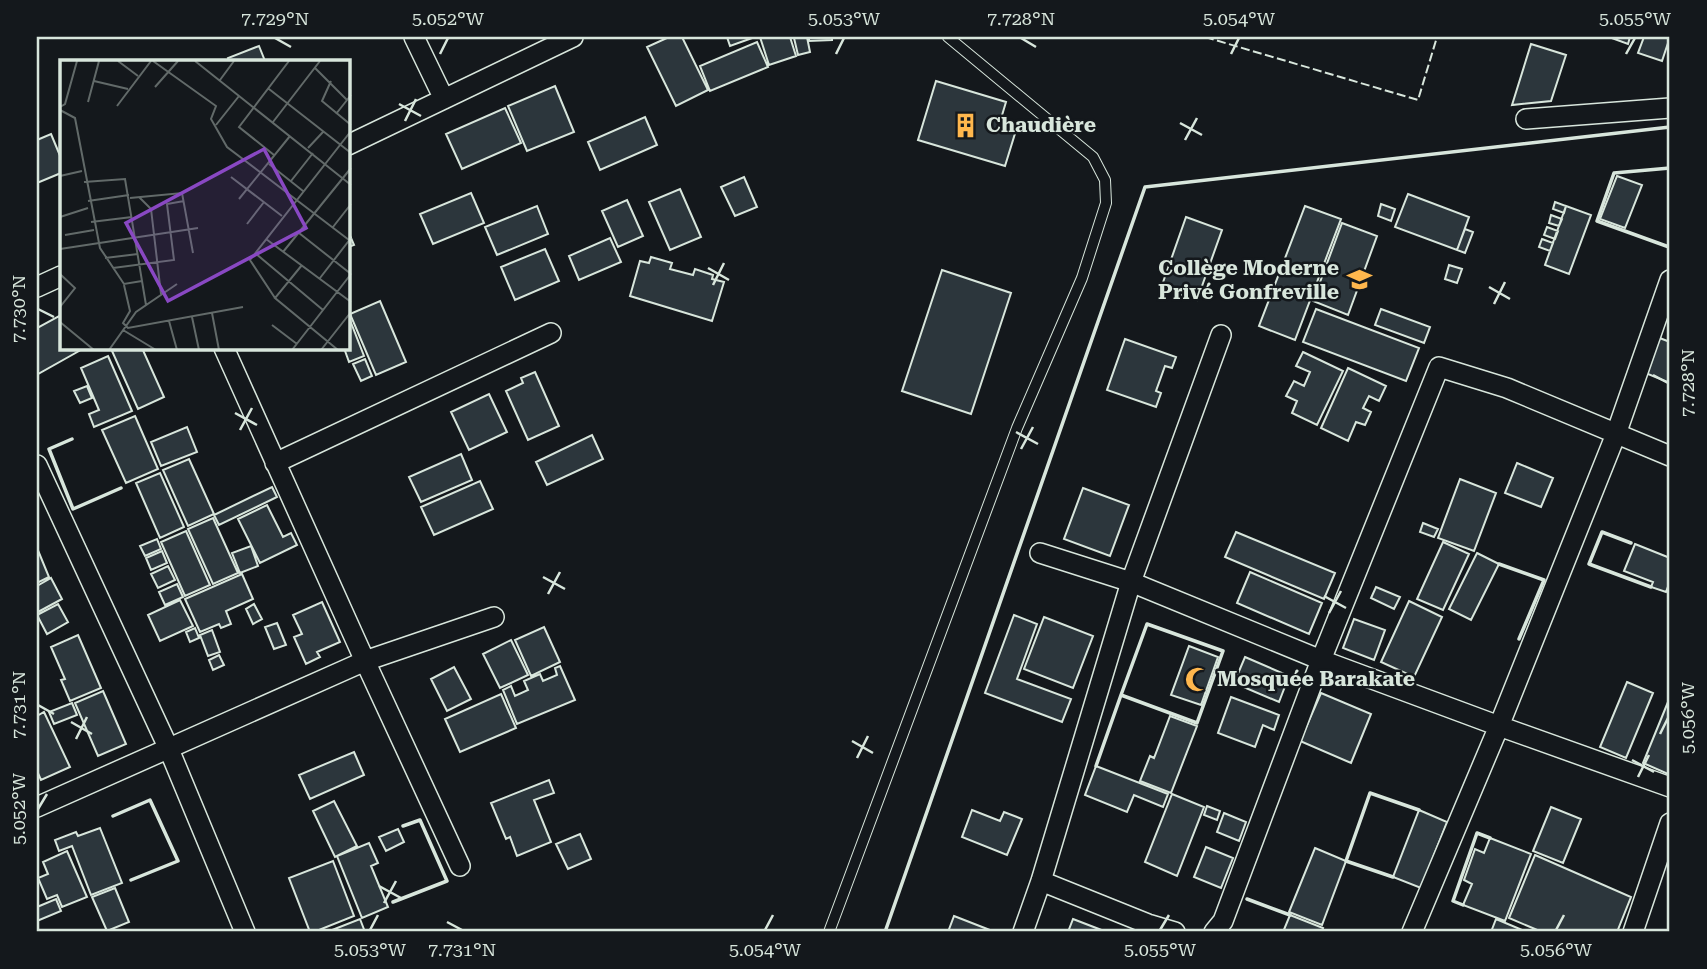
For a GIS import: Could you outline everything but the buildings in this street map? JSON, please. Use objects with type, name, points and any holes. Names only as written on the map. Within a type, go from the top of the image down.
[{"type":"street","points":[[414,37],[444,99]]},
{"type":"street","points":[[350,144],[573,37]]},
{"type":"street","points":[[1526,119],[1670,108]]},
{"type":"street","points":[[37,286],[60,276]]},
{"type":"street","points":[[1412,932],[1499,726],[1615,434],[1670,280]]},
{"type":"street","points":[[275,463],[551,333]]},
{"type":"street","points":[[1023,932],[1041,881],[1131,582],[1221,335]]},
{"type":"street","points":[[225,350],[460,866]]},
{"type":"street","points":[[1214,932],[1223,921],[1321,660],[1439,367],[1507,388],[1670,456]]},
{"type":"street","points":[[37,465],[168,747],[245,932]]},
{"type":"street","points":[[1041,554],[1131,582],[1321,660],[1670,787]]},
{"type":"street","points":[[37,807],[365,661],[494,617]]},
{"type":"street","points":[[1633,932],[1670,823]]},
{"type":"street","points":[[1041,881],[1147,928],[1175,932]]},
{"type":"lane","points":[[829,932],[1017,428],[1082,278],[1106,203],[1105,180],[1093,157],[958,41],[948,37]]},
{"type":"fence","points":[[1205,37],[1418,100],[1437,37]]},
{"type":"wall","points":[[885,932],[1145,187],[1670,127]]},
{"type":"wall","points":[[1670,168],[1614,173],[1597,221],[1669,247],[1670,243]]},
{"type":"wall","points":[[72,439],[49,449],[73,509],[121,488]]},
{"type":"wall","points":[[1631,543],[1602,532],[1589,564],[1651,587]]},
{"type":"wall","points":[[1499,564],[1544,580],[1519,639]]},
{"type":"wall","points":[[1147,624],[1223,651],[1197,723],[1121,695],[1147,624]]},
{"type":"wall","points":[[1096,766],[1121,695]]},
{"type":"wall","points":[[1393,877],[1346,861],[1370,793],[1419,810]]},
{"type":"wall","points":[[113,816],[150,800],[178,861],[131,880]]},
{"type":"wall","points":[[393,902],[447,881],[420,820],[403,826]]},
{"type":"wall","points":[[1463,905],[1453,901],[1477,833],[1490,838]]},
{"type":"wall","points":[[1247,899],[1290,915]]},
{"type":"place","name":"Chaudière","points":[[966,125]]},
{"type":"place","name":"Collège Moderne Privé Gonfreville","points":[[1359,280]]},
{"type":"place","name":"Mosquée Barakate","points":[[1197,679]]}]
